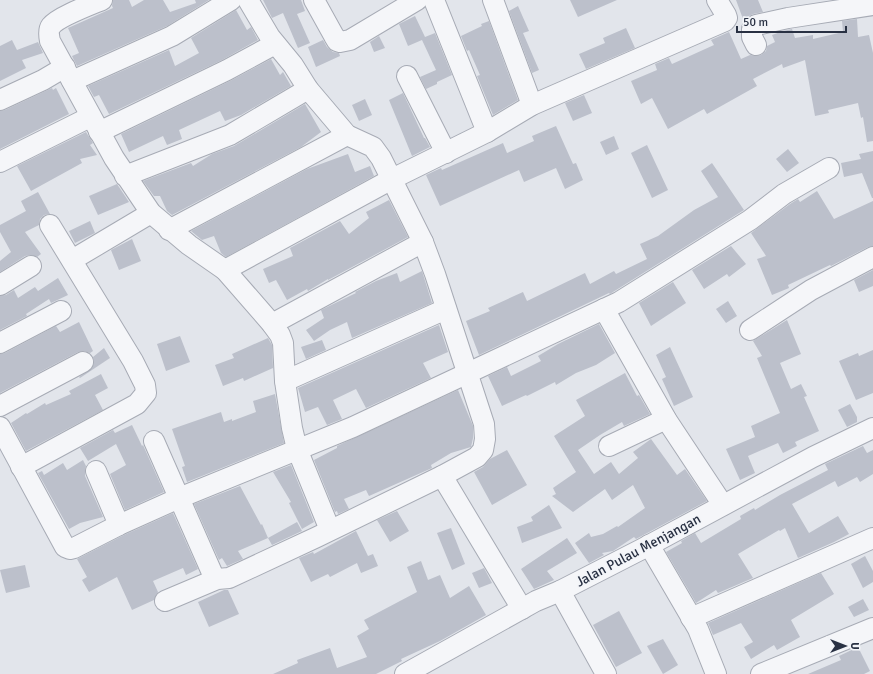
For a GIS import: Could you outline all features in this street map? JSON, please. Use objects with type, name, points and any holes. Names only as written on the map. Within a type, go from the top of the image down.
[{"type":"street","points":[[102,0],[56,21],[50,26],[50,41],[125,176],[151,213],[169,230],[225,270],[280,335],[283,343],[285,381],[292,428],[297,449],[330,530]]},
{"type":"street","points":[[0,100],[43,80],[68,74],[172,36],[232,0]]},
{"type":"street","points":[[165,601],[217,579],[229,578],[442,476],[477,457],[483,450],[485,439],[484,424],[423,242],[381,158],[373,147],[347,135],[308,89],[293,66],[275,44],[248,0]]},
{"type":"street","points":[[314,0],[334,36],[340,42],[350,40],[417,0]]},
{"type":"street","points":[[434,0],[487,132]]},
{"type":"street","points":[[225,270],[392,180],[487,132],[532,105],[724,21],[727,18],[726,15],[717,0]]},
{"type":"street","points":[[498,2],[532,105]]},
{"type":"street","points":[[756,45],[752,37],[752,29],[756,25],[788,18],[844,11],[873,5]]},
{"type":"street","points":[[0,162],[227,70],[275,44]]},
{"type":"street","points":[[407,76],[446,153]]},
{"type":"street","points":[[125,176],[230,135],[308,89]]},
{"type":"street","points":[[169,230],[347,135]]},
{"type":"street","points":[[0,427],[65,547],[67,549],[74,548],[119,525],[179,498],[353,427],[619,302],[759,215],[784,194],[828,168]]},
{"type":"street","points":[[72,260],[151,213]]},
{"type":"street","points":[[21,467],[137,404],[146,393],[145,385],[133,361],[50,225]]},
{"type":"street","points":[[272,324],[423,242]]},
{"type":"street","points":[[750,330],[811,290],[873,257]]},
{"type":"street","points":[[0,285],[31,266]]},
{"type":"street","points":[[285,381],[446,309]]},
{"type":"street","points":[[604,309],[666,419],[723,505]]},
{"type":"street","points":[[0,343],[61,311]]},
{"type":"street","points":[[0,406],[83,362]]},
{"type":"street","points":[[609,446],[666,419]]},
{"type":"street","name":"Jalan Pulau Menjangan","points":[[405,674],[536,601],[560,591],[813,457],[873,428]]},
{"type":"street","points":[[154,441],[213,575],[217,579]]},
{"type":"street","points":[[96,471],[119,525]]},
{"type":"street","points":[[442,476],[522,609]]},
{"type":"street","points":[[691,618],[873,538]]},
{"type":"street","points":[[649,545],[698,629],[712,673]]},
{"type":"street","points":[[560,591],[606,674]]},
{"type":"street","points":[[760,674],[873,628]]},
{"type":"building","points":[[113,0],[129,0],[132,7],[144,0],[163,0],[170,12],[196,3],[195,0],[209,0],[167,26],[77,66],[72,56],[79,53],[68,28],[113,8]]},
{"type":"building","points":[[263,0],[301,0],[305,11],[297,14],[310,43],[298,48],[283,13],[272,18]]},
{"type":"building","points":[[570,0],[617,0],[578,17]]},
{"type":"building","points":[[736,0],[758,0],[763,12],[753,14],[743,19]]},
{"type":"building","points":[[518,6],[529,31],[523,33],[539,70],[532,73],[509,11]]},
{"type":"building","points":[[236,10],[247,30],[251,27],[258,40],[222,60],[109,114],[99,95],[94,97],[88,86],[169,50],[175,66],[199,53],[191,38]]},
{"type":"building","points":[[415,16],[425,37],[435,33],[452,75],[426,89],[420,77],[436,70],[422,40],[408,46],[399,24]]},
{"type":"building","points":[[857,19],[858,37],[869,35],[873,53],[873,141],[867,142],[863,117],[861,118],[858,103],[828,110],[829,113],[815,116],[805,60],[783,68],[782,64],[753,79],[757,86],[707,114],[704,109],[668,129],[652,98],[641,104],[631,81],[657,70],[655,64],[669,58],[672,64],[714,45],[711,40],[729,32],[741,59],[750,55],[761,55],[766,51],[767,46],[775,42],[772,35],[783,31],[792,29],[795,38],[813,35],[813,39],[843,32],[842,21]]},
{"type":"building","points":[[489,21],[518,100],[493,115],[477,76],[480,75],[461,36]]},
{"type":"building","points":[[626,28],[635,48],[586,69],[579,54],[605,43],[603,38]]},
{"type":"building","points":[[379,36],[385,48],[374,52],[370,42]]},
{"type":"building","points":[[12,40],[17,50],[38,42],[43,53],[22,60],[26,68],[0,81],[0,46]]},
{"type":"building","points":[[323,40],[327,47],[333,52],[339,53],[340,56],[316,67],[308,47]]},
{"type":"building","points":[[271,59],[280,75],[283,72],[291,86],[241,115],[225,121],[220,111],[179,130],[182,139],[167,145],[163,136],[129,152],[121,134],[232,80]]},
{"type":"building","points":[[52,88],[53,90],[56,88],[69,114],[0,149],[0,111]]},
{"type":"building","points":[[403,93],[424,138],[430,147],[412,156],[389,100]]},
{"type":"building","points":[[584,95],[592,113],[573,121],[565,103]]},
{"type":"building","points":[[365,99],[372,115],[359,121],[352,105]]},
{"type":"building","points":[[305,104],[321,132],[301,147],[172,215],[167,211],[160,196],[154,196],[143,181],[191,163],[193,166],[212,154],[234,146]]},
{"type":"building","points":[[556,126],[573,164],[576,163],[583,180],[565,189],[556,168],[524,182],[519,170],[440,206],[426,175],[441,168],[442,170],[503,143],[507,153],[534,141],[532,136]]},
{"type":"building","points":[[86,132],[93,143],[90,145],[97,155],[80,159],[82,163],[31,191],[17,166]]},
{"type":"building","points":[[614,136],[619,149],[606,155],[600,142]]},
{"type":"building","points":[[647,145],[668,190],[652,198],[631,153]]},
{"type":"building","points":[[788,149],[799,163],[787,172],[776,159]]},
{"type":"building","points":[[873,151],[872,198],[862,173],[844,177],[841,163],[861,159],[859,154]]},
{"type":"building","points":[[348,154],[355,172],[370,166],[374,176],[226,257],[221,253],[214,236],[202,240],[191,231],[307,169]]},
{"type":"building","points":[[712,163],[744,210],[610,294],[609,293],[479,355],[466,321],[490,311],[488,308],[523,292],[527,301],[585,273],[590,284],[614,271],[616,274],[647,259],[640,244],[658,236],[694,210],[718,197],[701,171]]},
{"type":"building","points":[[117,184],[129,202],[98,215],[89,196]]},
{"type":"building","points":[[817,191],[834,219],[873,201],[873,246],[788,285],[789,288],[772,295],[757,259],[766,256],[751,233],[790,204],[798,199],[800,202]]},
{"type":"building","points":[[38,192],[50,214],[44,215],[40,219],[39,225],[25,232],[41,254],[37,257],[31,255],[25,256],[0,272],[0,261],[11,252],[0,232],[0,225],[26,211],[21,201]]},
{"type":"building","points":[[389,200],[408,237],[308,291],[307,289],[287,300],[276,280],[269,283],[263,269],[293,256],[290,248],[340,221],[349,234],[369,218],[366,212]]},
{"type":"building","points":[[90,221],[95,233],[75,243],[69,231]]},
{"type":"building","points":[[132,239],[141,261],[119,270],[111,250]]},
{"type":"building","points":[[731,246],[746,264],[729,277],[727,274],[704,289],[692,270]]},
{"type":"building","points":[[873,270],[873,286],[859,292],[854,280]]},
{"type":"building","points":[[422,271],[432,303],[352,338],[347,322],[330,330],[314,341],[306,330],[324,318],[321,310],[356,293],[355,292],[376,281],[397,273],[400,282]]},
{"type":"building","points":[[58,278],[68,295],[51,303],[49,299],[26,314],[27,316],[0,330],[0,296],[6,295],[14,290],[18,298],[35,287],[38,291]]},
{"type":"building","points":[[673,282],[686,303],[651,326],[639,303]]},
{"type":"building","points":[[728,301],[737,316],[726,323],[716,309]]},
{"type":"building","points":[[787,320],[801,354],[780,363],[791,389],[801,384],[807,396],[804,397],[819,431],[795,442],[797,446],[783,453],[778,443],[748,456],[755,473],[740,480],[726,449],[755,437],[751,426],[780,413],[757,358],[762,356],[753,341]]},
{"type":"building","points":[[79,322],[93,351],[90,353],[84,351],[78,352],[0,393],[0,354],[5,353],[56,326],[60,332]]},
{"type":"building","points":[[599,324],[615,353],[596,365],[576,373],[556,385],[555,382],[527,396],[526,395],[502,406],[488,376],[507,367],[511,376],[541,361],[538,356],[558,344]]},
{"type":"building","points":[[439,325],[448,352],[423,363],[431,378],[366,408],[356,389],[333,400],[342,419],[327,425],[318,407],[305,412],[298,388]]},
{"type":"building","points":[[180,336],[190,362],[166,371],[157,344]]},
{"type":"building","points":[[268,338],[272,345],[273,368],[244,381],[243,378],[223,386],[215,365],[234,358],[232,354]]},
{"type":"building","points":[[322,340],[326,350],[306,359],[301,347]]},
{"type":"building","points":[[670,347],[693,397],[674,406],[662,379],[666,377],[656,355]]},
{"type":"building","points":[[104,348],[110,358],[80,378],[79,377],[92,368],[94,363],[93,357]]},
{"type":"building","points":[[873,350],[873,393],[856,400],[839,361],[858,353],[859,356]]},
{"type":"building","points":[[625,373],[637,396],[639,395],[650,414],[624,426],[622,422],[578,450],[594,474],[611,462],[619,474],[638,458],[633,452],[651,439],[677,475],[685,469],[707,501],[636,539],[634,537],[613,551],[602,553],[604,555],[589,563],[575,543],[589,533],[591,537],[603,534],[617,526],[618,527],[645,508],[633,485],[612,500],[605,489],[573,512],[552,496],[556,494],[553,488],[576,472],[554,436],[585,416],[576,400]]},
{"type":"building","points":[[101,374],[108,388],[95,395],[103,410],[26,451],[11,423],[45,403],[46,405],[71,394],[69,391]]},
{"type":"building","points":[[458,390],[473,426],[471,447],[451,453],[431,465],[432,468],[369,496],[366,490],[344,499],[349,509],[338,514],[337,511],[335,512],[314,460],[337,448],[337,446]]},
{"type":"building","points":[[275,394],[284,443],[187,482],[182,467],[185,466],[172,429],[221,412],[224,422],[232,419],[232,421],[256,412],[253,401]]},
{"type":"building","points":[[850,404],[857,417],[857,422],[847,427],[838,410]]},
{"type":"building","points":[[132,425],[142,446],[143,445],[164,492],[125,510],[110,474],[126,465],[116,444],[88,461],[80,448],[113,430],[115,433]]},
{"type":"building","points":[[863,446],[867,453],[873,450],[873,474],[860,482],[857,477],[838,487],[835,481],[792,504],[809,533],[838,516],[849,534],[798,558],[785,528],[780,531],[779,530],[738,554],[753,578],[718,593],[716,590],[696,603],[666,552],[682,543],[681,541],[695,533],[701,543],[741,519],[740,516],[754,508],[755,510],[828,470],[825,464]]},
{"type":"building","points":[[507,450],[527,485],[492,505],[474,472],[483,467],[490,459]]},
{"type":"building","points":[[83,460],[86,466],[85,476],[103,517],[80,523],[69,529],[38,473],[42,471],[44,475],[63,463],[67,470]]},
{"type":"building","points":[[291,465],[314,522],[302,529],[289,503],[291,502],[273,472]]},
{"type":"building","points":[[240,486],[261,525],[262,524],[268,538],[238,551],[243,559],[227,566],[222,558],[219,560],[194,504]]},
{"type":"building","points":[[549,505],[562,528],[522,543],[517,527],[533,521],[531,517]]},
{"type":"building","points":[[397,511],[409,531],[390,542],[377,520]]},
{"type":"building","points":[[173,513],[198,569],[186,575],[183,568],[153,581],[158,592],[154,600],[132,610],[117,577],[89,592],[82,580],[87,577],[77,559],[124,535]]},
{"type":"building","points":[[297,522],[302,531],[272,545],[268,538]]},
{"type":"building","points":[[451,528],[465,564],[452,570],[437,533]]},
{"type":"building","points":[[356,531],[368,556],[373,554],[378,566],[361,573],[357,563],[330,577],[328,574],[311,582],[299,558],[313,552],[314,554]]},
{"type":"building","points":[[567,538],[577,553],[547,571],[554,580],[534,589],[521,569]]},
{"type":"building","points":[[865,556],[873,571],[873,582],[863,588],[851,564]]},
{"type":"building","points":[[421,561],[428,580],[440,575],[450,598],[469,586],[486,615],[440,641],[401,659],[402,661],[376,674],[273,674],[298,663],[297,660],[330,648],[337,668],[367,657],[357,636],[369,629],[364,620],[417,592],[407,567]]},
{"type":"building","points":[[25,565],[30,587],[6,593],[0,570]]},
{"type":"building","points":[[484,568],[492,583],[479,588],[472,573]]},
{"type":"building","points":[[821,573],[834,594],[791,620],[800,637],[777,650],[774,645],[751,659],[744,647],[753,642],[741,623],[713,635],[708,623]]},
{"type":"building","points":[[224,590],[228,590],[239,614],[209,627],[198,602]]},
{"type":"building","points":[[863,599],[869,610],[854,617],[848,607]]},
{"type":"building","points":[[619,611],[642,653],[616,667],[593,625]]},
{"type":"building","points":[[663,639],[678,665],[663,674],[647,646]]},
{"type":"building","points":[[858,647],[870,671],[864,674],[808,674],[841,660],[839,656]]}]
